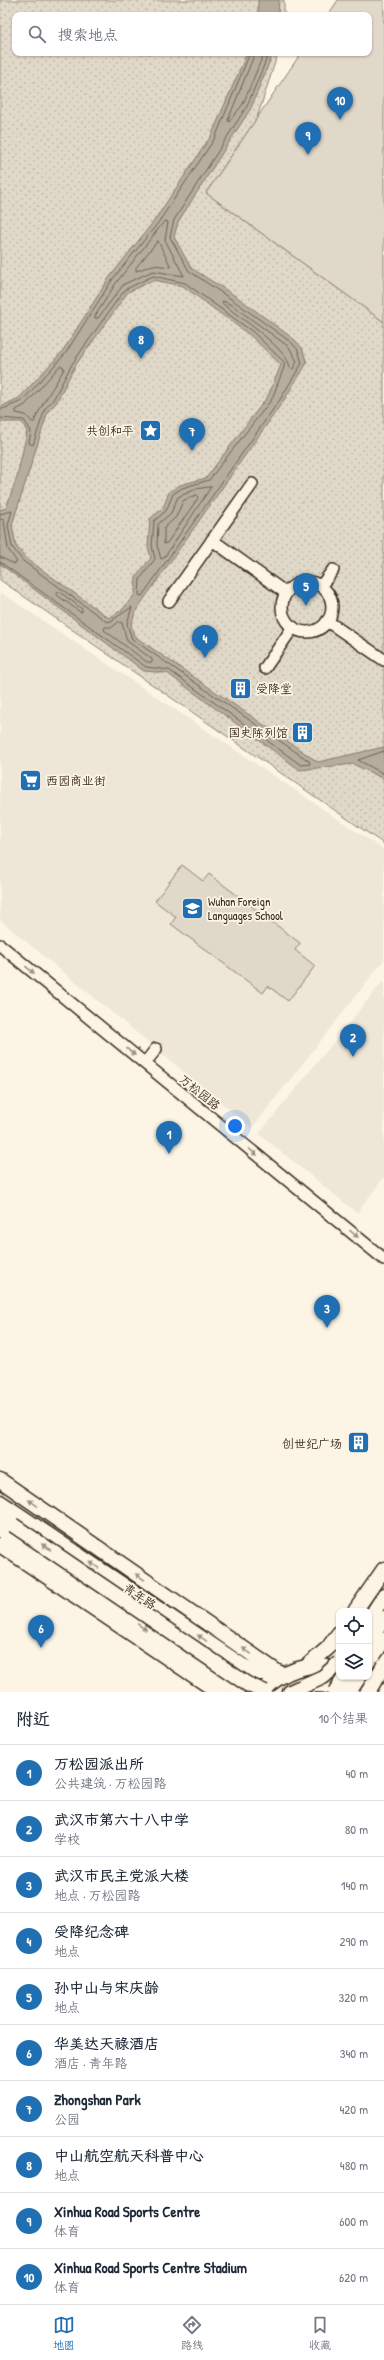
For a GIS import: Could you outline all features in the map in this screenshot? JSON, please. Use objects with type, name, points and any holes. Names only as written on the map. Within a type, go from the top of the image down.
[{"type":"main road","points":[[0,1480],[283,1672]]},
{"type":"main road","name":"青年路","points":[[0,1502],[243,1666],[260,1672],[283,1672]]},
{"type":"main road","points":[[0,1516],[5,1534],[218,1692]]},
{"type":"main road","points":[[5,1534],[237,1692]]},
{"type":"main road","points":[[5,1534],[247,1684],[265,1692]]},
{"type":"main road","points":[[357,1608],[384,1569]]},
{"type":"main road","points":[[372,1614],[384,1596]]},
{"type":"main road","points":[[372,1636],[384,1618]]},
{"type":"main road","points":[[307,1666],[328,1648],[336,1637]]},
{"type":"main road","points":[[372,1658],[384,1640]]},
{"type":"main road","points":[[368,1692],[384,1665]]},
{"type":"main road","points":[[261,1692],[283,1672],[307,1666],[321,1666],[336,1669]]},
{"type":"main road","points":[[290,1692],[323,1677],[336,1666]]},
{"type":"main road","points":[[335,1692],[343,1680]]},
{"type":"main road","points":[[350,1692],[357,1680]]},
{"type":"main road","points":[[358,1680],[372,1692]]},
{"type":"main road","points":[[303,1686],[325,1685],[345,1692]]},
{"type":"street","points":[[169,601],[252,484]]},
{"type":"street","points":[[212,540],[286,593]]},
{"type":"street","points":[[321,586],[333,570]]},
{"type":"street","points":[[306,582],[321,586],[330,598],[331,614],[327,621],[315,630],[307,632],[293,627],[287,622],[282,608],[286,593],[298,583],[306,582]]},
{"type":"street","points":[[327,621],[384,660]]},
{"type":"street","points":[[265,668],[293,627]]},
{"type":"street","name":"万松园路","points":[[0,945],[384,1259]]},
{"type":"street","points":[[145,1063],[156,1049]]},
{"type":"shaded area","points":[[0,0],[284,0],[284,12],[12,12],[12,56],[277,56],[257,118],[206,193],[384,322],[384,844],[0,580]]},
{"type":"shaded area","points":[[338,0],[384,0],[384,322],[206,193],[299,56],[372,56],[372,12],[330,12]]},
{"type":"shaded area","name":"Wuhan Foreign Languages School","points":[[0,592],[384,850],[384,960],[252,1128],[0,920]]},
{"type":"shaded area","points":[[182,865],[203,881],[209,874],[300,943],[295,950],[315,966],[288,1001],[268,986],[263,993],[171,924],[176,917],[155,901]]},
{"type":"shaded area","points":[[384,980],[384,1177],[357,1213],[259,1134]]},
{"type":"water","points":[[258,0],[279,0],[278,12],[258,12]]},
{"type":"water","points":[[246,56],[272,56],[251,108],[178,222],[174,237],[191,268],[237,297],[295,340],[302,348],[307,363],[284,400],[137,609],[131,624],[134,636],[318,762],[384,747],[384,779],[353,764],[300,770],[167,673],[144,671],[0,564],[0,510],[6,508],[17,477],[27,432],[22,422],[0,422],[0,407],[19,398],[62,352],[109,278],[154,221],[211,136]],"holes":[[[154,280],[183,286],[251,336],[281,365],[268,396],[206,478],[180,485],[169,492],[163,508],[150,519],[148,547],[151,558],[136,577],[135,594],[122,610],[109,618],[27,559],[16,546],[12,525],[48,411],[56,403],[75,366],[128,292]]]},
{"type":"place","name":"Xinhua Road Sports Centre Stadium","points":[[340,120]]},
{"type":"place","name":"Xinhua Road Sports Centre","points":[[308,155]]},
{"type":"place","name":"中山航空航天科普中心","points":[[141,359]]},
{"type":"place","name":"共创和平","points":[[150,430]]},
{"type":"place","name":"Zhongshan Park","points":[[192,451]]},
{"type":"place","name":"孙中山与宋庆龄","points":[[306,606]]},
{"type":"place","name":"受降纪念碑","points":[[205,658]]},
{"type":"place","name":"受降堂","points":[[241,688]]},
{"type":"place","name":"国史陈列馆","points":[[303,732]]},
{"type":"place","name":"西园商业街","points":[[31,780]]},
{"type":"place","name":"Wuhan Foreign Languages School","points":[[192,908]]},
{"type":"place","name":"武汉市第六十八中学","points":[[353,1057]]},
{"type":"place","name":"万松园派出所","points":[[169,1154]]},
{"type":"place","name":"武汉市民主党派大楼","points":[[327,1328]]},
{"type":"place","name":"创世纪广场","points":[[358,1443]]},
{"type":"place","name":"华美达天禄酒店","points":[[41,1648]]}]
